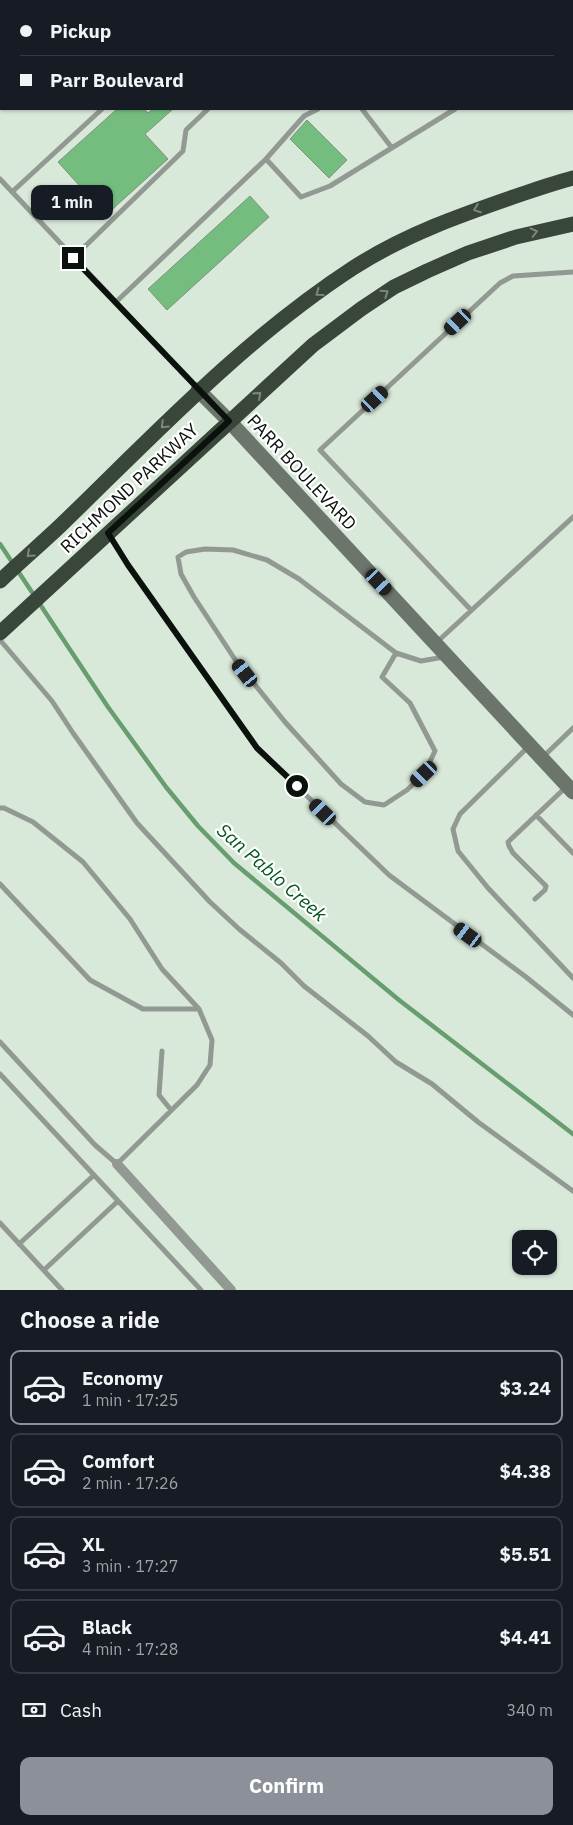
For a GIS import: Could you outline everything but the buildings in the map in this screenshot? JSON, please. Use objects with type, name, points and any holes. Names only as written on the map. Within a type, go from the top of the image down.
[{"type":"highway","name":"RICHMOND PARKWAY","points":[[0,581],[59,527],[198,390],[288,315],[354,268],[413,234],[483,206],[573,178]]},
{"type":"highway","name":"RICHMOND PARKWAY","points":[[0,633],[313,345],[361,309],[394,287],[427,271],[484,248],[516,237],[573,224]]},
{"type":"street","name":"PARR BOULEVARD","points":[[198,390],[229,421],[570,789]]},
{"type":"street","points":[[117,1164],[231,1290]]},
{"type":"lane","points":[[12,192],[101,110]]},
{"type":"lane","points":[[73,258],[183,151],[186,130],[207,110]]},
{"type":"lane","points":[[116,302],[266,159],[304,116],[316,110]]},
{"type":"lane","points":[[363,110],[392,148]]},
{"type":"lane","points":[[266,159],[302,197],[330,186],[453,110]]},
{"type":"lane","name":"PARR BOULEVARD","points":[[0,179],[198,390]]},
{"type":"lane","points":[[472,610],[320,450],[500,283],[513,276],[573,272]]},
{"type":"lane","points":[[435,643],[573,518]]},
{"type":"lane","points":[[108,533],[128,565],[257,748],[389,875],[526,977],[573,1015]]},
{"type":"lane","points":[[396,653],[382,677],[410,703],[435,750],[424,774],[407,790],[384,805],[365,802],[341,784],[285,722],[236,661],[202,611],[181,574],[178,557],[186,552],[196,550],[233,550],[267,560],[299,580],[396,653],[421,661],[447,656]]},
{"type":"lane","points":[[0,640],[52,701],[73,734],[137,823],[210,902],[239,929],[281,963],[304,986],[368,1036],[396,1062],[432,1084],[478,1122],[573,1191]]},
{"type":"lane","points":[[542,758],[573,728]]},
{"type":"lane","points":[[530,745],[460,814],[453,829],[458,851],[573,978]]},
{"type":"lane","points":[[535,899],[545,890],[546,886],[513,853],[508,842],[536,816],[570,789]]},
{"type":"lane","points":[[0,808],[4,808],[33,822],[83,862],[130,918],[162,969],[199,1009],[212,1040],[210,1064],[196,1085],[117,1164],[95,1145],[0,1042]]},
{"type":"lane","points":[[536,816],[573,853]]},
{"type":"lane","points":[[0,884],[90,980],[143,1009],[199,1009]]},
{"type":"lane","points":[[162,1051],[158,1095],[171,1110]]},
{"type":"lane","points":[[0,1074],[200,1290]]},
{"type":"lane","points":[[19,1244],[94,1175]]},
{"type":"lane","points":[[44,1270],[118,1201]]},
{"type":"lane","points":[[0,1223],[62,1290]]},
{"type":"waterway","name":"San Pablo Creek","points":[[0,544],[108,707],[166,787],[198,826],[234,863],[399,1000],[573,1134]]},
{"type":"route","points":[[73,258],[229,421],[108,533],[128,565],[257,748],[297,786]]}]
